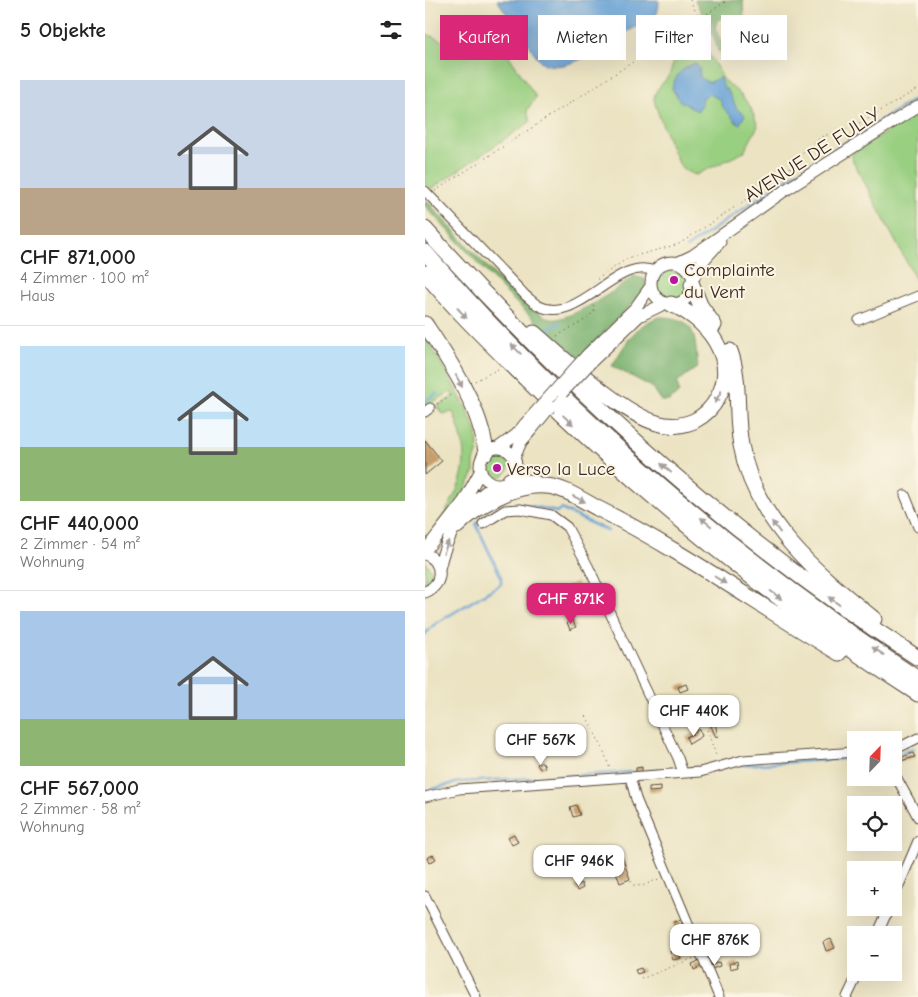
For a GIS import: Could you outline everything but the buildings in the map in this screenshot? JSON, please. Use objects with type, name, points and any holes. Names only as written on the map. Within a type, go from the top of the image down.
[{"type":"highway","points":[[425,229],[526,326],[595,383],[640,416],[658,424],[673,425],[696,420],[711,408],[721,392],[725,370],[721,354],[709,331],[690,313],[668,303]]},
{"type":"highway","points":[[425,229],[521,332],[667,469],[789,568],[846,610],[918,658]]},
{"type":"highway","points":[[425,252],[524,358],[643,470],[791,590],[918,679]]},
{"type":"highway","points":[[425,273],[483,336],[545,397],[680,520],[813,623],[918,694]]},
{"type":"highway","points":[[692,283],[702,309],[726,342],[732,357],[743,455],[752,482],[765,510],[782,535],[803,557],[871,617],[918,653]]},
{"type":"highway","points":[[425,324],[471,403],[492,451]]},
{"type":"highway","points":[[503,482],[545,486],[577,497],[622,521],[918,699]]},
{"type":"highway","points":[[457,526],[478,508],[499,495],[545,486]]},
{"type":"main road","name":"AVENUE DE FULLY","points":[[677,263],[692,256],[805,178],[918,106]]},
{"type":"main road","name":"AVENUE DE FULLY","points":[[692,283],[702,262],[727,233]]},
{"type":"main road","points":[[439,569],[434,559],[425,553],[464,501],[481,470],[481,462],[492,451],[528,426],[590,358],[636,307],[651,286],[654,271],[666,262],[677,263],[687,269],[692,283],[685,298],[652,307],[590,358]]},
{"type":"main road","points":[[651,286],[656,297],[668,303]]},
{"type":"main road","points":[[514,458],[528,426]]},
{"type":"main road","points":[[425,592],[436,584],[444,549],[476,498],[503,482],[516,469],[514,458],[509,452],[492,451]]},
{"type":"main road","points":[[481,470],[487,480],[503,482]]},
{"type":"street","points":[[427,193],[526,296],[539,306],[551,309],[562,308],[574,304],[633,271],[645,268],[654,271]]},
{"type":"street","points":[[859,320],[918,296]]},
{"type":"street","points":[[905,495],[918,527]]},
{"type":"street","points":[[483,524],[499,512],[511,509],[531,510],[555,516],[571,532],[678,758],[683,774]]},
{"type":"street","points":[[903,746],[918,738]]},
{"type":"street","points":[[425,797],[468,788],[683,774],[700,772],[743,760],[847,753]]},
{"type":"street","points":[[630,777],[636,799],[719,997]]},
{"type":"street","points":[[900,786],[918,817]]},
{"type":"street","points":[[902,878],[918,841]]},
{"type":"street","points":[[425,896],[476,997]]},
{"type":"street","points":[[847,997],[855,981]]},
{"type":"path","points":[[690,0],[697,15]]},
{"type":"path","points":[[705,15],[728,0]]},
{"type":"path","points":[[427,193],[636,59]]},
{"type":"path","points":[[552,338],[587,318],[594,311],[593,282],[605,272],[628,258],[679,244],[785,174],[821,137],[856,125],[880,114],[918,89]]},
{"type":"path","points":[[472,383],[501,367]]},
{"type":"path","points":[[427,410],[452,394]]},
{"type":"path","points":[[570,615],[603,600]]},
{"type":"path","points":[[586,716],[608,760],[611,778]]},
{"type":"path","points":[[707,730],[719,767]]},
{"type":"path","points":[[902,799],[906,798]]},
{"type":"path","points":[[631,880],[633,885],[642,886],[668,875]]},
{"type":"path","points":[[641,979],[702,955]]},
{"type":"green space","points":[[695,0],[743,0],[744,15],[721,15],[721,18],[717,21],[715,29],[721,41],[721,52],[718,51],[711,32],[711,15],[702,15]]},
{"type":"green space","points":[[425,33],[440,40],[440,60],[512,60],[536,97],[527,110],[530,122],[431,189],[425,184]]},
{"type":"green space","points":[[711,57],[724,80],[750,106],[758,126],[744,152],[696,175],[687,172],[681,167],[660,120],[654,98],[658,89],[669,75],[675,60],[711,60]]},
{"type":"green space","points":[[918,112],[918,284],[851,154]]},
{"type":"green space","points":[[425,201],[487,267],[523,301],[551,319],[568,316],[580,310],[606,296],[633,276],[645,279],[646,289],[580,357],[551,336],[503,290],[425,206]]},
{"type":"green space","points":[[672,267],[678,268],[683,272],[687,277],[687,289],[683,294],[678,298],[672,299],[666,298],[661,294],[657,289],[656,283],[657,277],[661,272],[666,268]]},
{"type":"green space","points":[[660,317],[672,318],[688,325],[694,338],[698,367],[677,382],[679,392],[669,401],[662,401],[652,387],[612,366],[631,336],[651,320]]},
{"type":"green space","points":[[425,336],[464,404],[477,432],[478,450],[474,462],[474,473],[467,486],[427,541],[448,508],[461,480],[463,450],[460,432],[453,412],[442,414],[437,406],[453,397],[451,392],[425,406]]},
{"type":"green space","points":[[498,455],[506,458],[509,466],[506,474],[498,477],[490,474],[487,466],[490,458]]},
{"type":"green space","points":[[425,561],[432,571],[431,577],[425,583]]},
{"type":"water","points":[[497,0],[658,0],[659,2],[656,15],[636,15],[636,27],[626,33],[626,15],[538,15],[538,58],[528,44],[528,15],[508,15]]},
{"type":"water","points":[[578,60],[563,65],[551,65],[540,61]]},
{"type":"water","points":[[695,63],[699,68],[700,77],[706,81],[712,81],[720,77],[724,89],[727,89],[737,109],[745,115],[739,125],[721,105],[721,100],[709,94],[702,98],[702,105],[697,111],[680,101],[672,89],[677,76],[686,67]]},
{"type":"waterway","points":[[686,248],[782,182],[918,97]]},
{"type":"waterway","points":[[545,330],[560,323]]},
{"type":"waterway","points":[[425,401],[437,393]]},
{"type":"waterway","points":[[425,634],[435,624],[501,584],[501,577],[476,524],[496,510],[514,505],[533,506],[556,512],[561,509],[608,531]]},
{"type":"waterway","points":[[903,752],[914,749]]},
{"type":"waterway","points":[[742,765],[847,759]]},
{"type":"waterway","points":[[690,768],[704,767]]},
{"type":"waterway","points":[[647,771],[675,769]]},
{"type":"waterway","points":[[425,791],[459,782],[632,772]]},
{"type":"place","name":"Complainte du Vent","points":[[674,280]]},
{"type":"place","name":"Verso la Luce","points":[[497,468]]}]
